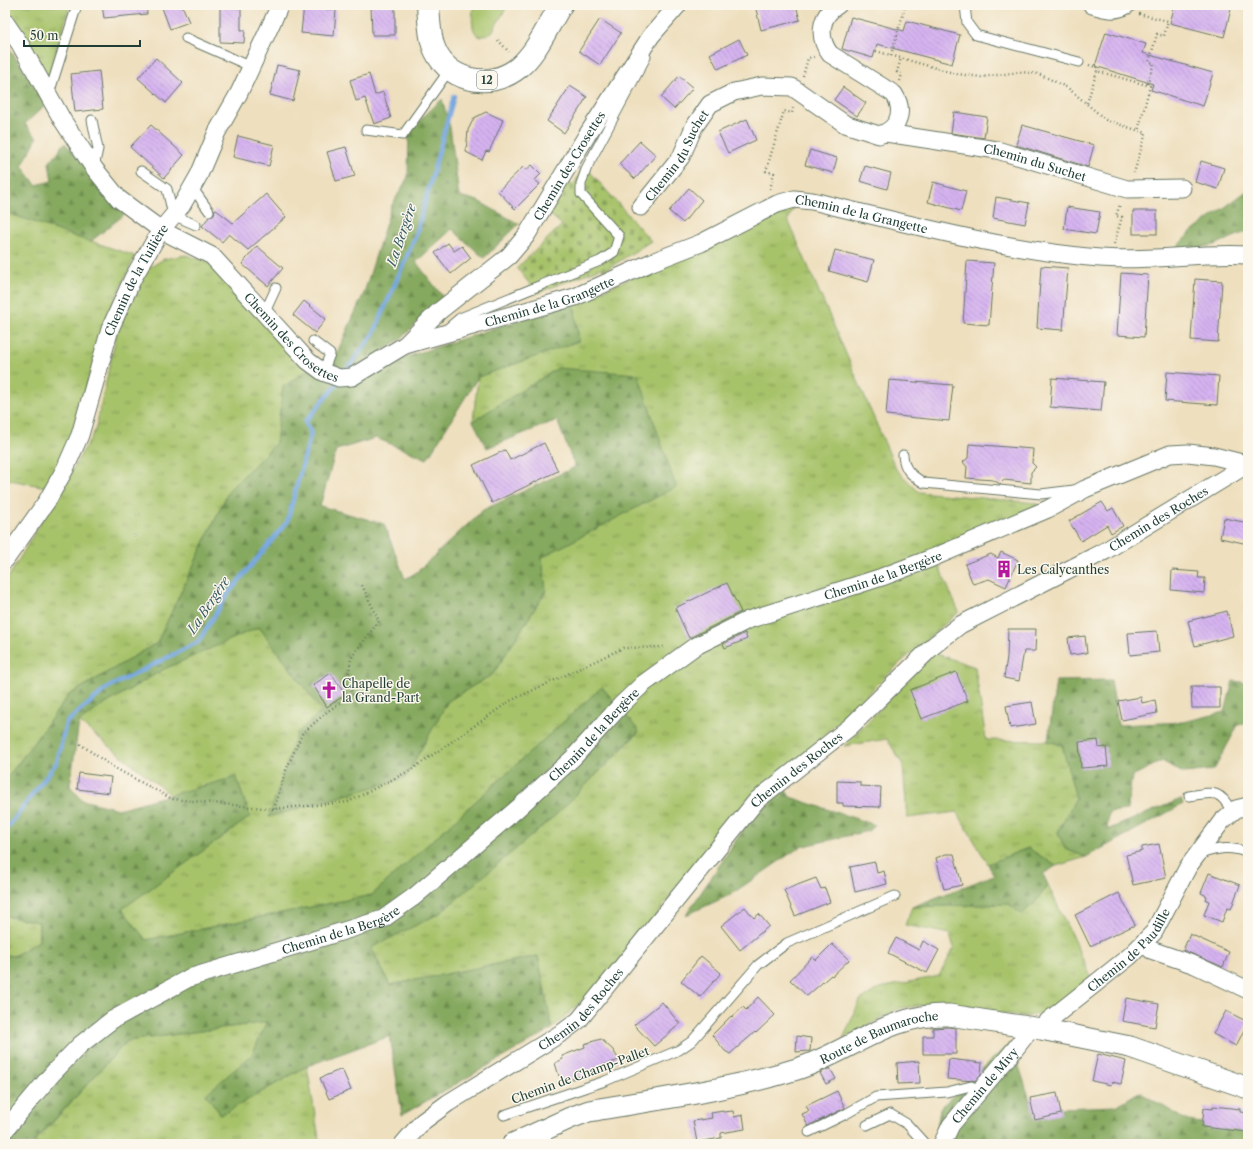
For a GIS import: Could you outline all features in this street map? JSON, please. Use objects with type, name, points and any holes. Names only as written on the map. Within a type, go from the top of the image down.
[{"type":"main road","name":"12","points":[[428,5],[433,45],[440,59],[450,69],[464,79],[481,81],[498,78],[512,72],[529,56],[561,5]]},
{"type":"street","name":"Chemin de la Tuilière","points":[[5,560],[47,501],[65,469],[80,435],[110,329],[133,278],[160,230],[173,215],[199,175],[217,132],[252,67],[280,5]]},
{"type":"street","name":"Chemin des Crosettes","points":[[5,22],[20,44],[48,96],[94,168],[119,199],[160,230],[212,256],[308,361],[323,372],[339,378],[352,377],[405,345],[438,312],[496,267],[518,247],[643,48],[651,36],[678,5]]},
{"type":"street","points":[[838,5],[829,12],[825,18],[821,32],[822,40],[830,54],[889,90],[897,99],[900,111],[899,117],[892,129],[886,133]]},
{"type":"street","points":[[1092,5],[1108,10],[1129,9]]},
{"type":"street","name":"Chemin du Suchet","points":[[641,207],[681,157],[694,127],[710,104],[734,92],[762,86],[792,87],[845,124],[879,135],[886,133],[997,150],[1127,189],[1182,188]]},
{"type":"street","name":"Chemin de la Grangette","points":[[405,345],[575,297],[652,262],[701,243],[777,204],[794,199],[812,201],[929,228],[1033,249],[1100,258],[1151,260],[1226,254],[1248,255]]},
{"type":"street","name":"Chemin de la Bergère","points":[[5,1130],[52,1074],[80,1045],[112,1020],[189,978],[383,919],[416,896],[573,758],[642,684],[694,647],[748,620],[882,577],[932,558],[1048,509],[1085,489],[1170,454],[1188,453],[1214,456],[1247,464]]},
{"type":"street","name":"Chemin des Roches","points":[[403,1144],[422,1122],[448,1102],[563,1032],[579,1020],[757,800],[850,727],[933,646],[960,625],[1105,551],[1247,464]]},
{"type":"street","name":"Chemin de Paudille","points":[[1036,1029],[1130,956],[1154,932],[1188,867],[1222,821],[1236,809],[1248,806]]},
{"type":"street","points":[[1144,942],[1151,950],[1195,965],[1248,990]]},
{"type":"street","name":"Route de Baumaroche","points":[[512,1144],[589,1111],[754,1081],[798,1068],[889,1026],[918,1016],[949,1014],[1130,1047],[1248,1088]]},
{"type":"street","name":"Chemin de Mivy","points":[[944,1140],[951,1125],[1015,1049],[1024,1036],[1036,1029]]},
{"type":"lane","points":[[48,96],[77,5]]},
{"type":"lane","points":[[965,5],[967,23],[976,35],[1078,62]]},
{"type":"lane","points":[[186,38],[252,67]]},
{"type":"lane","points":[[438,336],[460,318],[600,261],[614,252],[619,236],[581,194],[581,184],[587,167],[646,57],[643,48]]},
{"type":"lane","points":[[366,130],[403,135],[450,69]]},
{"type":"lane","points":[[92,120],[98,149],[94,168]]},
{"type":"lane","points":[[141,171],[167,189],[173,215],[196,225]]},
{"type":"lane","points":[[192,187],[209,210]]},
{"type":"lane","points":[[264,314],[276,288]]},
{"type":"lane","points":[[313,341],[330,354],[323,372]]},
{"type":"lane","points":[[903,455],[904,465],[913,476],[924,484],[1041,494],[1085,489]]},
{"type":"lane","points":[[1189,796],[1216,794],[1225,798],[1232,812]]},
{"type":"lane","points":[[1197,855],[1215,849],[1233,847],[1248,853]]},
{"type":"lane","name":"Chemin de Champ-Pallet","points":[[504,1115],[605,1081],[679,1050],[692,1041],[758,965],[787,943],[895,896]]},
{"type":"lane","points":[[808,1132],[844,1115],[876,1097],[946,1092],[971,1086],[981,1090]]},
{"type":"lane","points":[[867,1125],[890,1114],[907,1124],[925,1144],[944,1140]]},
{"type":"path","points":[[891,55],[905,7]]},
{"type":"path","points":[[1129,9],[1168,21],[1164,36],[1157,34],[1149,62],[1154,63],[1147,85]]},
{"type":"path","points":[[498,40],[510,54]]},
{"type":"path","points":[[876,51],[957,74],[981,77],[1021,72],[1038,74],[1068,88],[1106,120],[1146,133]]},
{"type":"path","points":[[1087,104],[1097,71],[1150,86],[1138,131]]},
{"type":"path","points":[[763,211],[774,173],[766,171],[784,111],[792,113],[798,91]]},
{"type":"path","points":[[274,809],[286,770],[302,734],[328,711],[353,694],[347,683],[351,658],[379,621],[361,583]]},
{"type":"path","points":[[80,744],[113,767],[172,799],[274,809],[348,802],[411,770],[510,701],[624,648],[694,647]]},
{"type":"green space","points":[[5,5],[70,5],[47,81],[29,45],[5,12]]},
{"type":"green space","points":[[473,5],[508,5],[492,32],[481,37],[477,35],[473,28]]},
{"type":"green space","points":[[6,43],[46,104],[25,124],[37,138],[22,166],[36,185],[52,181],[49,163],[65,143],[125,214],[90,242],[5,212]]},
{"type":"green space","points":[[442,99],[450,127],[459,196],[478,201],[519,224],[484,258],[452,229],[416,262],[443,297],[401,339],[350,370],[331,366],[364,293],[391,207],[408,177],[409,131]]},
{"type":"green space","points":[[584,165],[651,241],[604,271],[601,268],[537,293],[517,268],[562,225],[546,211],[565,180],[574,185]]},
{"type":"green space","points":[[1248,190],[1248,231],[1214,245],[1172,252],[1189,234]]},
{"type":"green space","points":[[794,207],[788,220],[896,469],[919,492],[1037,503],[1046,512],[937,562],[959,612],[901,662],[813,746],[728,819],[652,921],[601,983],[552,1029],[538,956],[390,985],[371,947],[440,913],[558,813],[639,732],[602,688],[372,895],[146,940],[122,909],[250,817],[236,777],[171,795],[79,722],[97,709],[164,669],[259,627],[322,711],[297,733],[405,778],[448,701],[493,674],[546,591],[542,557],[675,487],[558,368],[473,421],[478,377],[578,341],[574,302],[702,249]]},
{"type":"green space","points":[[5,212],[135,256],[108,314],[66,453],[46,487],[5,479]]},
{"type":"green space","points":[[186,255],[209,262],[309,369],[283,387],[276,443],[229,490],[157,643],[69,695],[5,781],[5,583],[95,431],[118,328],[147,269],[164,259]]},
{"type":"green space","points":[[574,302],[579,341],[478,377],[427,459],[376,438],[336,450],[320,506],[384,524],[405,579],[417,572],[483,510],[575,467],[557,420],[487,448],[473,421],[558,368],[638,374],[676,487],[542,557],[546,591],[493,674],[448,701],[405,778],[269,817],[297,733],[322,711],[259,627],[164,669],[97,709],[79,722],[70,786],[82,800],[118,809],[236,777],[250,817],[122,909],[146,940],[372,895],[602,687],[639,731],[558,813],[440,913],[371,948],[390,985],[538,956],[552,1029],[402,1115],[390,1036],[307,1066],[221,1115],[206,1094],[252,1055],[267,1022],[127,1041],[32,1144],[5,1144],[5,955],[14,956],[39,941],[39,922],[5,916],[5,781],[69,695],[157,643],[229,490],[276,443],[283,387],[309,369],[333,381]]},
{"type":"green space","points":[[934,653],[975,667],[986,740],[1048,741],[1062,745],[1076,798],[1058,832],[1065,849],[1086,857],[1056,866],[1028,848],[988,864],[957,812],[907,818],[903,765],[887,739],[844,746]]},
{"type":"green space","points":[[1111,680],[1118,725],[1183,722],[1225,712],[1233,681],[1248,683],[1248,722],[1238,725],[1214,770],[1183,773],[1162,761],[1132,776],[1127,810],[1109,812],[1107,830],[1181,799],[1183,804],[1086,857],[1065,849],[1058,832],[1076,798],[1062,745],[1048,741],[1056,681]]},
{"type":"green space","points":[[785,789],[790,797],[875,825],[868,831],[800,847],[730,895],[686,915],[751,818]]},
{"type":"green space","points":[[1028,848],[1056,866],[1043,874],[1048,885],[1035,903],[1021,914],[1009,904],[912,907],[994,875],[988,864]]},
{"type":"green space","points":[[1048,885],[1091,977],[1053,1010],[1026,1017],[946,1003],[900,1008],[843,1039],[860,1000],[880,988],[939,976],[954,948],[950,934],[905,925],[912,907],[1035,903]]},
{"type":"green space","points":[[5,916],[39,922],[39,941],[14,956],[5,955]]},
{"type":"green space","points":[[267,1022],[252,1055],[207,1094],[221,1115],[307,1066],[320,1144],[33,1144],[127,1041]]},
{"type":"green space","points":[[1011,1042],[1033,1109],[1116,1106],[1139,1092],[1188,1121],[1248,1130],[1248,1144],[935,1144],[940,1108]]},
{"type":"building","points":[[102,5],[146,5],[147,14],[104,18]]},
{"type":"building","points":[[161,5],[182,5],[189,22],[170,29]]},
{"type":"building","points":[[304,5],[327,5],[326,9],[336,10],[334,36],[301,33]]},
{"type":"building","points":[[371,5],[395,5],[395,35],[372,35]]},
{"type":"building","points":[[755,5],[796,5],[800,20],[761,30]]},
{"type":"building","points":[[1175,5],[1232,5],[1224,37],[1170,23]]},
{"type":"building","points":[[220,7],[241,8],[241,30],[245,30],[244,43],[220,42]]},
{"type":"building","points":[[851,17],[904,31],[907,21],[960,35],[952,64],[877,44],[873,58],[842,49]]},
{"type":"building","points":[[600,19],[621,33],[600,65],[579,51]]},
{"type":"building","points":[[1106,32],[1146,44],[1143,53],[1213,73],[1203,106],[1151,90],[1153,84],[1095,66]]},
{"type":"building","points":[[739,39],[747,55],[718,69],[710,54]]},
{"type":"building","points":[[156,58],[183,83],[166,103],[138,78]]},
{"type":"building","points":[[277,65],[300,70],[293,101],[270,95]]},
{"type":"building","points":[[99,71],[103,109],[75,112],[71,74]]},
{"type":"building","points":[[369,74],[375,95],[383,92],[391,118],[374,124],[365,98],[356,101],[350,80]]},
{"type":"building","points":[[679,76],[693,88],[674,109],[661,97]]},
{"type":"building","points":[[570,86],[587,97],[564,133],[547,121]]},
{"type":"building","points":[[843,87],[866,103],[857,116],[834,100]]},
{"type":"building","points":[[486,112],[503,120],[489,152],[486,151],[482,160],[466,152],[468,130],[474,118]]},
{"type":"building","points":[[954,112],[987,117],[984,138],[951,133]]},
{"type":"building","points":[[747,119],[756,140],[728,153],[718,132]]},
{"type":"building","points":[[151,125],[184,155],[164,178],[130,147]]},
{"type":"building","points":[[1022,125],[1094,145],[1088,167],[1016,145]]},
{"type":"building","points":[[238,136],[274,145],[269,166],[233,157]]},
{"type":"building","points":[[640,141],[656,155],[635,179],[619,164]]},
{"type":"building","points":[[346,147],[355,176],[336,181],[327,152]]},
{"type":"building","points":[[810,150],[837,158],[833,173],[805,165]]},
{"type":"building","points":[[1201,161],[1224,168],[1218,189],[1195,182]]},
{"type":"building","points":[[532,165],[541,174],[535,180],[540,184],[515,209],[498,191],[523,167],[526,170]]},
{"type":"building","points":[[865,166],[891,173],[887,189],[860,181]]},
{"type":"building","points":[[933,182],[966,191],[961,211],[928,202]]},
{"type":"building","points":[[689,188],[702,200],[683,223],[669,211]]},
{"type":"building","points":[[266,194],[286,217],[248,250],[229,234],[222,242],[202,226],[209,217],[214,214],[215,209],[233,223]]},
{"type":"building","points":[[996,197],[1029,203],[1025,224],[993,218]]},
{"type":"building","points":[[1067,207],[1100,212],[1096,234],[1064,229]]},
{"type":"building","points":[[1133,211],[1157,211],[1157,234],[1133,234]]},
{"type":"building","points":[[448,243],[454,251],[462,246],[471,258],[451,274],[435,253]]},
{"type":"building","points":[[257,246],[283,268],[268,286],[242,264]]},
{"type":"building","points":[[835,250],[874,260],[868,282],[829,271]]},
{"type":"building","points":[[967,261],[994,263],[989,325],[963,323]]},
{"type":"building","points":[[1041,266],[1068,268],[1063,330],[1037,328]]},
{"type":"building","points":[[1121,273],[1148,275],[1144,337],[1117,335]]},
{"type":"building","points":[[1195,279],[1222,281],[1218,342],[1191,340]]},
{"type":"building","points":[[304,301],[326,319],[315,333],[293,315]]},
{"type":"building","points":[[1167,372],[1219,376],[1217,405],[1165,401]]},
{"type":"building","points":[[1052,378],[1104,382],[1101,411],[1050,407]]},
{"type":"building","points":[[889,380],[953,385],[949,421],[886,415]]},
{"type":"building","points":[[544,443],[558,471],[492,503],[473,465],[505,450],[510,460]]},
{"type":"building","points":[[969,444],[1033,449],[1032,463],[1036,467],[1031,472],[1031,483],[1004,480],[1000,484],[993,480],[966,478],[967,467],[963,462],[968,458]]},
{"type":"building","points":[[1102,502],[1108,511],[1113,508],[1123,526],[1111,533],[1107,525],[1081,541],[1069,521]]},
{"type":"building","points":[[1224,518],[1248,523],[1248,544],[1220,538]]},
{"type":"building","points":[[1001,552],[1018,560],[1006,587],[989,579],[973,584],[965,564],[991,554],[998,558]]},
{"type":"building","points":[[1172,570],[1199,572],[1198,578],[1205,578],[1204,593],[1171,590]]},
{"type":"building","points":[[727,583],[741,612],[689,638],[675,608]]},
{"type":"building","points":[[1227,611],[1233,636],[1195,646],[1188,621]]},
{"type":"building","points":[[1008,629],[1036,629],[1035,651],[1024,651],[1019,681],[1004,678],[1007,657]]},
{"type":"building","points":[[1157,631],[1159,652],[1130,655],[1128,633]]},
{"type":"building","points":[[745,633],[747,639],[725,648],[723,644]]},
{"type":"building","points":[[1085,636],[1087,653],[1070,655],[1068,638]]},
{"type":"building","points":[[956,672],[968,701],[921,719],[910,690]]},
{"type":"building","name":"Chapelle de la Grand-Part","points":[[331,673],[345,695],[327,707],[313,685]]},
{"type":"building","points":[[1191,687],[1220,687],[1220,708],[1192,708]]},
{"type":"building","points":[[1141,697],[1142,703],[1155,700],[1157,713],[1122,720],[1118,701]]},
{"type":"building","points":[[1032,702],[1036,724],[1010,728],[1006,706]]},
{"type":"building","points":[[1098,740],[1099,748],[1106,747],[1108,766],[1081,768],[1079,742]]},
{"type":"building","points":[[79,773],[111,777],[109,793],[77,789]]},
{"type":"building","points":[[837,781],[860,782],[860,786],[881,787],[880,807],[843,806],[843,803],[837,803]]},
{"type":"building","points":[[1159,844],[1166,878],[1133,885],[1126,855],[1142,851],[1142,847]]},
{"type":"building","points":[[946,854],[954,854],[962,885],[944,889],[936,858]]},
{"type":"building","points":[[875,862],[877,873],[884,871],[887,884],[855,892],[850,867]]},
{"type":"building","points":[[1209,873],[1240,885],[1231,909],[1227,908],[1222,922],[1204,915],[1209,901],[1206,900],[1207,896],[1201,893]]},
{"type":"building","points":[[816,878],[821,889],[825,888],[830,902],[795,916],[784,890]]},
{"type":"building","points":[[1119,893],[1135,925],[1090,946],[1075,915]]},
{"type":"building","points":[[745,907],[754,918],[759,914],[769,926],[740,950],[721,926]]},
{"type":"building","points":[[1190,934],[1229,952],[1223,967],[1183,950]]},
{"type":"building","points":[[896,938],[919,950],[923,941],[939,950],[927,973],[888,953]]},
{"type":"building","points":[[832,944],[849,960],[807,996],[790,980],[812,957],[816,960]]},
{"type":"building","points":[[701,956],[721,973],[700,997],[681,981]]},
{"type":"building","points":[[758,997],[775,1015],[730,1054],[725,1051],[712,1035],[731,1016],[732,1017],[743,1007],[746,1010]]},
{"type":"building","points":[[1126,998],[1159,1004],[1155,1027],[1122,1021]]},
{"type":"building","points":[[662,1002],[680,1024],[654,1046],[634,1025]]},
{"type":"building","points":[[1226,1011],[1248,1022],[1236,1046],[1213,1034]]},
{"type":"building","points":[[933,1028],[956,1028],[956,1054],[923,1054],[923,1036],[933,1036]]},
{"type":"building","points":[[797,1036],[811,1038],[810,1051],[796,1052]]},
{"type":"building","points":[[601,1039],[613,1050],[619,1060],[596,1068],[597,1071],[563,1082],[559,1076],[555,1063],[563,1059],[562,1056],[585,1047],[584,1044]]},
{"type":"building","points":[[1098,1054],[1126,1061],[1121,1084],[1112,1082],[1111,1085],[1092,1081]]},
{"type":"building","points":[[949,1059],[982,1063],[981,1074],[975,1081],[947,1079]]},
{"type":"building","points":[[919,1061],[920,1083],[898,1084],[897,1063]]},
{"type":"building","points":[[830,1068],[836,1079],[826,1084],[820,1073]]},
{"type":"building","points":[[342,1069],[351,1090],[329,1099],[320,1078]]},
{"type":"building","points":[[837,1091],[845,1108],[808,1126],[802,1114],[809,1111],[806,1106]]},
{"type":"building","points":[[1057,1093],[1061,1114],[1035,1120],[1030,1098]]},
{"type":"building","points":[[1213,1106],[1240,1109],[1240,1112],[1248,1113],[1248,1132],[1202,1127],[1204,1108],[1213,1109]]},
{"type":"building","points":[[733,1111],[734,1117],[743,1115],[745,1129],[721,1133],[721,1138],[697,1142],[693,1121],[712,1118],[711,1113]]},
{"type":"waterway","name":"La Bergère","points":[[346,370],[373,335],[416,235],[454,96]]},
{"type":"waterway","name":"La Bergère","points":[[5,831],[57,762],[66,723],[107,688],[198,642],[227,595],[287,522],[311,433],[305,422],[338,383]]},
{"type":"place","name":"Les Calycanthes","points":[[1004,569]]},
{"type":"place","name":"Chapelle de la Grand-Part","points":[[329,690]]}]
